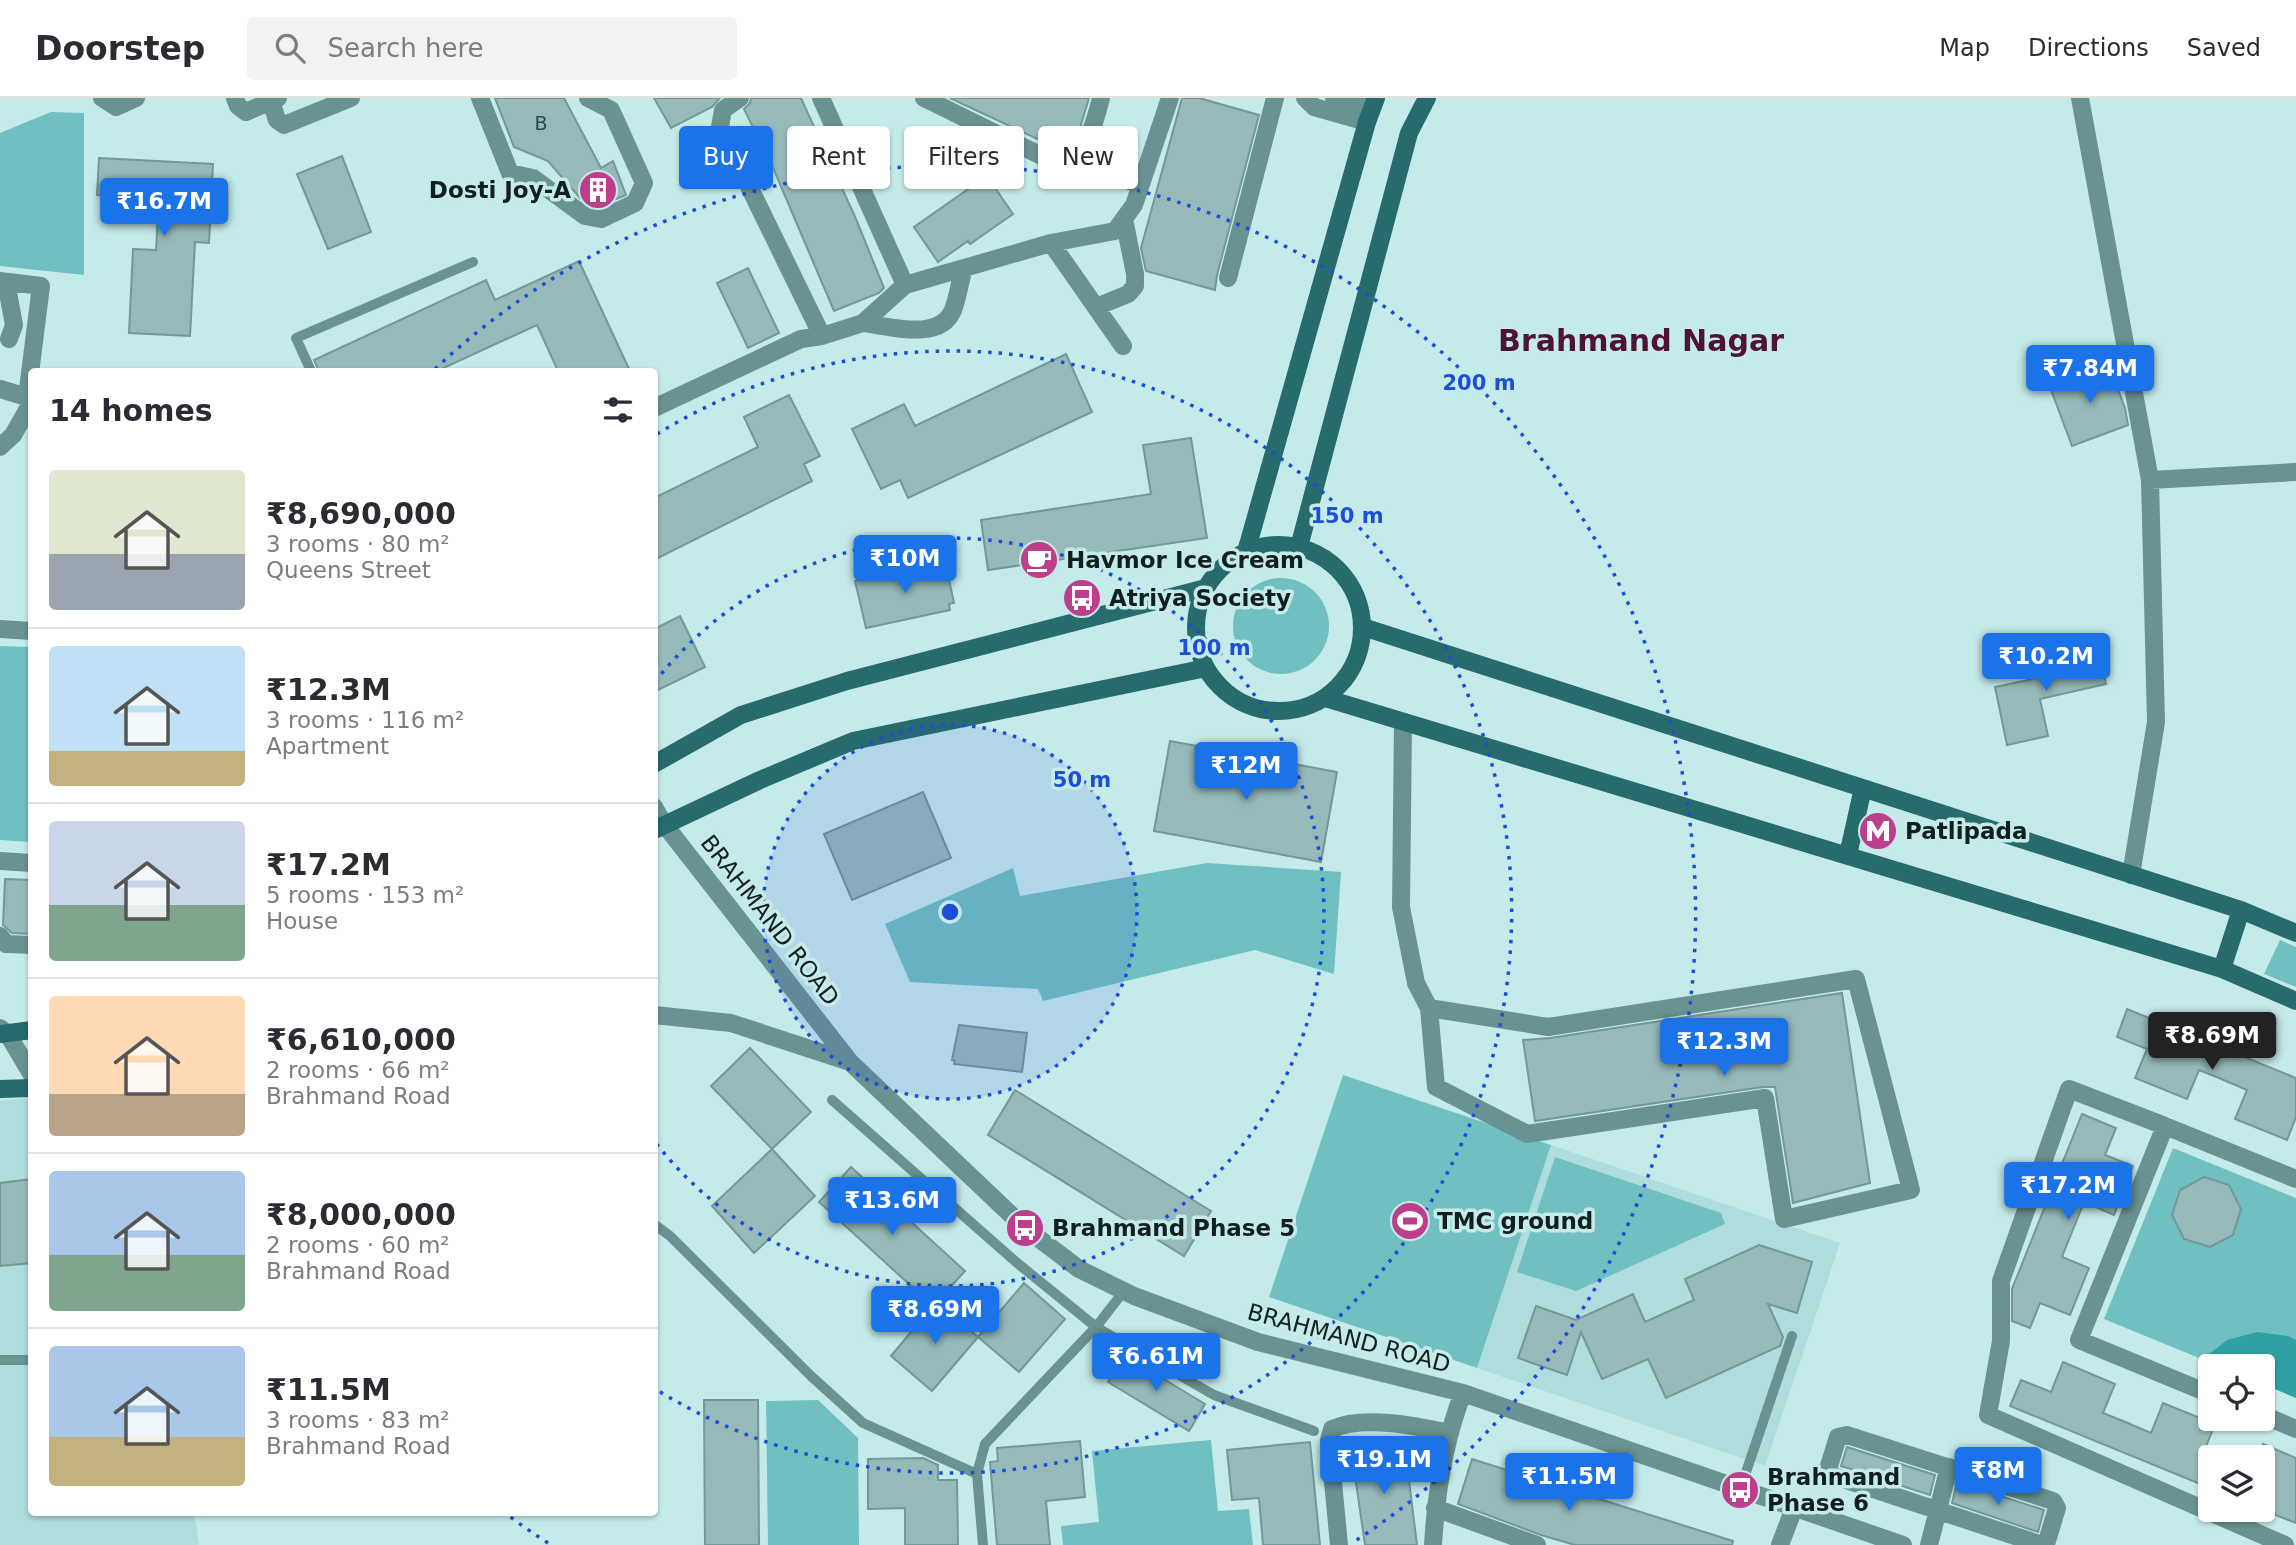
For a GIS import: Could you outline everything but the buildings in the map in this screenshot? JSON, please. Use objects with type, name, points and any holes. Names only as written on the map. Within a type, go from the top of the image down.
[{"type":"street","points":[[102,98],[116,107],[136,98]]},
{"type":"street","points":[[235,98],[238,106],[246,112],[275,99],[277,120],[284,125],[351,98]]},
{"type":"street","points":[[480,98],[510,173],[533,178],[585,216],[601,219],[635,203],[644,183],[611,110],[588,98]]},
{"type":"street","points":[[740,98],[723,110],[720,127],[822,336]]},
{"type":"street","points":[[821,98],[905,285]]},
{"type":"street","points":[[924,98],[1064,167],[1074,162],[1094,124],[1101,98]]},
{"type":"street","points":[[658,406],[801,339],[822,336],[863,323],[905,285],[1051,243],[1115,231],[1134,205],[1170,98]]},
{"type":"street","points":[[1228,278],[1275,98]]},
{"type":"street","points":[[1305,98],[1314,107],[1371,109]]},
{"type":"street","points":[[1334,98],[1371,109]]},
{"type":"street","points":[[1300,547],[1409,133],[1427,98]]},
{"type":"street","points":[[2080,98],[2150,480],[2155,722],[2131,875]]},
{"type":"street","points":[[1246,552],[1371,109]]},
{"type":"street","points":[[1096,307],[1128,293],[1135,286],[1124,219]]},
{"type":"street","points":[[1051,243],[1123,346]]},
{"type":"street","points":[[863,323],[919,330],[939,326],[952,312],[964,268]]},
{"type":"street","points":[[9,339],[14,325],[3,282],[41,286],[31,368]]},
{"type":"street","points":[[0,389],[27,397]]},
{"type":"street","points":[[28,389],[28,402]]},
{"type":"street","points":[[0,447],[13,435],[28,409]]},
{"type":"street","points":[[2150,480],[2296,472]]},
{"type":"street","points":[[1272,545],[1300,547],[1324,558],[1345,576],[1358,600],[1363,627],[1358,655],[1346,679],[1325,698],[1301,710],[1273,712],[1246,705],[1223,690],[1206,668],[1197,642],[1197,614],[1206,588],[1223,566],[1246,552],[1272,545]]},
{"type":"street","points":[[658,762],[741,715],[821,690],[1206,588]]},
{"type":"street","points":[[1363,627],[2241,910],[2296,933]]},
{"type":"street","points":[[0,629],[28,631]]},
{"type":"street","points":[[659,827],[853,741],[1206,668]]},
{"type":"street","points":[[1325,698],[2222,969],[2296,1001]]},
{"type":"street","points":[[1403,722],[1401,907],[1416,983],[1429,1008],[1436,1087],[1527,1134],[1765,1098],[1784,1219],[1911,1190],[1856,979],[1548,1027],[1429,1008]]},
{"type":"street","points":[[1848,855],[1863,788]]},
{"type":"street","name":"BRAHMAND ROAD","points":[[659,827],[850,1062],[1025,1228],[1079,1269],[1124,1291],[1258,1342],[1463,1393],[1903,1545]]},
{"type":"street","points":[[0,861],[28,863]]},
{"type":"street","points":[[2222,969],[2241,910]]},
{"type":"street","points":[[0,936],[6,944],[28,944]]},
{"type":"street","name":"BRAHMAND ROAD","points":[[658,1015],[731,1023],[850,1062]]},
{"type":"street","points":[[2,1032],[28,1030]]},
{"type":"street","points":[[2,1032],[28,1069]]},
{"type":"street","points":[[0,1089],[28,1088]]},
{"type":"street","points":[[2285,1545],[1989,1415],[2001,1341],[2001,1281],[2069,1089],[2296,1179]]},
{"type":"street","points":[[2165,1126],[2079,1340],[2198,1389]]},
{"type":"street","points":[[1433,1545],[1435,1508],[1450,1433],[1463,1393]]},
{"type":"street","points":[[2275,1421],[2296,1429]]},
{"type":"street","points":[[1339,1545],[1329,1440],[1332,1429],[1343,1424],[1402,1423],[1450,1433]]},
{"type":"street","points":[[1847,1435],[1949,1467],[2053,1501],[2057,1508],[2048,1541],[2039,1544],[1830,1475],[1828,1469],[1838,1437],[1847,1435]]},
{"type":"street","points":[[1929,1545],[1949,1467]]},
{"type":"street","points":[[1435,1508],[1537,1545]]},
{"type":"street","points":[[1780,1545],[1794,1508]]},
{"type":"lane","points":[[310,368],[296,338],[473,262]]},
{"type":"lane","points":[[832,1100],[1016,1262],[1096,1328],[1214,1395],[1314,1431]]},
{"type":"lane","points":[[658,1227],[863,1423],[977,1474]]},
{"type":"lane","points":[[983,1545],[977,1474],[985,1444],[1096,1328],[1124,1291]]},
{"type":"lane","points":[[1740,1490],[1792,1336]]},
{"type":"lane","points":[[0,1360],[28,1360]]},
{"type":"shaded area","points":[[51,112],[84,113],[84,275],[0,266],[0,133]]},
{"type":"shaded area","points":[[1281,578],[1299,581],[1315,592],[1326,608],[1329,626],[1326,644],[1315,660],[1299,671],[1281,674],[1263,671],[1247,660],[1236,644],[1233,626],[1236,608],[1247,592],[1263,581]]},
{"type":"shaded area","points":[[0,646],[28,647],[28,842],[0,840]]},
{"type":"shaded area","points":[[1207,863],[1341,872],[1334,974],[1255,950],[1043,1001],[1038,989],[910,982],[885,924],[1013,868],[1020,896]]},
{"type":"shaded area","points":[[2280,940],[2296,947],[2296,987],[2264,974]]},
{"type":"shaded area","name":"TMC ground","points":[[1343,1075],[1551,1145],[1477,1368],[1269,1297]]},
{"type":"shaded area","points":[[28,1098],[28,1516],[195,1516],[199,1545],[0,1545],[0,1101]]},
{"type":"shaded area","points":[[1551,1145],[1840,1243],[1765,1466],[1477,1368]]},
{"type":"shaded area","points":[[2173,1148],[2296,1198],[2296,1398],[2275,1389],[2275,1354],[2198,1354],[2198,1358],[2104,1319]]},
{"type":"shaded area","points":[[1555,1157],[1721,1213],[1725,1224],[1576,1291],[1517,1272]]},
{"type":"shaded area","points":[[2257,1332],[2288,1336],[2296,1340],[2296,1398],[2275,1389],[2275,1354],[2209,1354],[2227,1340]]},
{"type":"shaded area","points":[[818,1400],[858,1438],[859,1545],[768,1545],[766,1401]]},
{"type":"shaded area","points":[[1211,1440],[1218,1511],[1249,1509],[1253,1545],[1063,1545],[1061,1526],[1099,1522],[1092,1451]]},
{"type":"place","name":"Dosti Joy-A","points":[[598,190]]},
{"type":"place","name":"Havmor Ice Cream","points":[[1039,560]]},
{"type":"place","name":"Atriya Society","points":[[1082,598]]},
{"type":"place","name":"Patlipada","points":[[1878,831]]},
{"type":"place","name":"TMC ground","points":[[1410,1221]]},
{"type":"place","name":"Brahmand Phase 5","points":[[1025,1228]]},
{"type":"place","name":"Brahmand Phase 6","points":[[1740,1490]]},
{"type":"district","name":"Brahmand Nagar","points":[[1641,340]]}]
